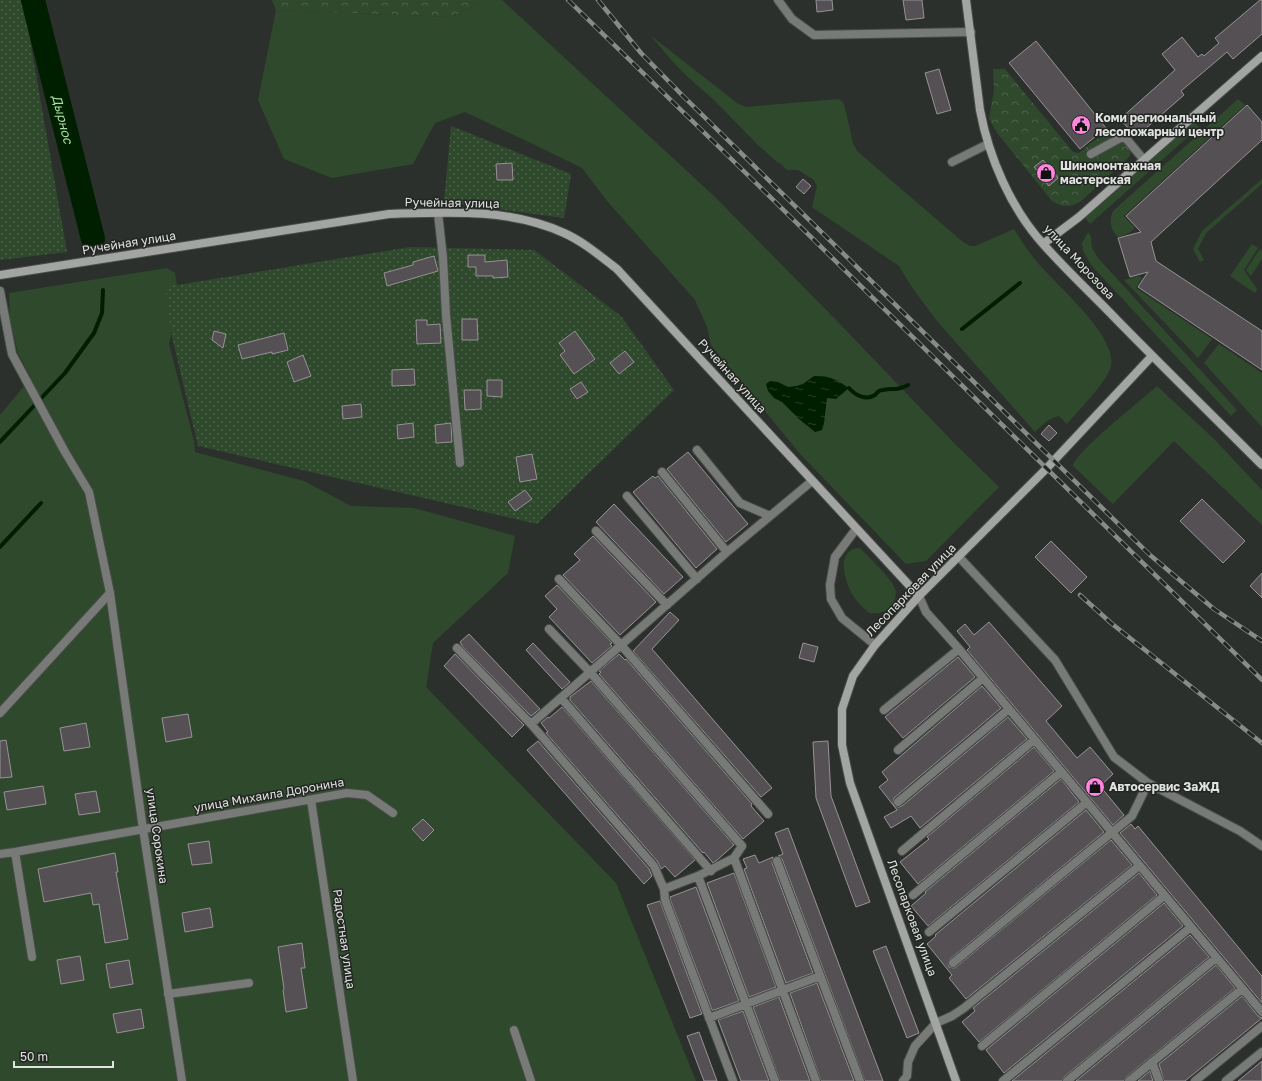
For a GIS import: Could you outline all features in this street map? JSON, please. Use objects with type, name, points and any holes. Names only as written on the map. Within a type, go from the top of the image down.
[{"type":"street","points":[[778,0],[792,18],[814,35],[970,32]]},
{"type":"street","name":"улица Морозова","points":[[966,0],[980,110],[988,144],[995,163],[1024,218],[1043,244],[1152,356],[1262,465]]},
{"type":"street","points":[[1043,244],[1079,218],[1262,56]]},
{"type":"street","points":[[1090,154],[1124,136],[1144,160]]},
{"type":"street","points":[[952,162],[988,144]]},
{"type":"street","points":[[438,213],[460,463]]},
{"type":"street","name":"Ручейная улица","points":[[0,275],[389,214],[490,214],[541,224],[565,234],[592,250],[617,269],[919,596]]},
{"type":"street","name":"улица Сорокина","points":[[0,291],[12,354],[65,452],[89,492],[110,593],[143,829],[182,1081]]},
{"type":"street","name":"Лесопарковая улица","points":[[956,1081],[850,783],[842,745],[842,709],[853,676],[875,645],[919,596],[1046,469],[1152,356]]},
{"type":"street","points":[[697,450],[740,503],[770,516]]},
{"type":"street","points":[[662,472],[727,552]]},
{"type":"street","points":[[531,724],[727,552],[812,481]]},
{"type":"street","points":[[627,496],[696,579]]},
{"type":"street","points":[[856,528],[836,557],[830,585],[832,599],[842,618],[875,645]]},
{"type":"street","points":[[596,531],[667,605]]},
{"type":"street","points":[[959,557],[1055,660],[1114,756],[1148,783],[1240,832],[1262,846]]},
{"type":"street","points":[[559,579],[621,645],[768,814]]},
{"type":"street","points":[[0,713],[110,593]]},
{"type":"street","points":[[919,596],[926,612],[959,649],[1111,833],[1262,1012]]},
{"type":"street","points":[[549,629],[590,672],[742,846],[734,858],[711,871],[664,889]]},
{"type":"street","points":[[457,648],[531,724],[654,866],[664,889],[665,900],[733,1081]]},
{"type":"street","points":[[884,710],[959,649]]},
{"type":"street","points":[[898,750],[983,678]]},
{"type":"street","points":[[561,698],[711,871]]},
{"type":"street","points":[[898,802],[1009,709]]},
{"type":"street","points":[[902,851],[1034,740]]},
{"type":"street","points":[[913,895],[1061,772]]},
{"type":"street","points":[[953,963],[1132,816],[1148,783]]},
{"type":"street","name":"улица Михаила Доронина","points":[[0,854],[348,793],[367,795],[393,813]]},
{"type":"street","name":"Радостная улица","points":[[311,800],[353,1081]]},
{"type":"street","points":[[929,932],[1086,802]]},
{"type":"street","points":[[15,852],[32,957]]},
{"type":"street","points":[[734,858],[816,1081]]},
{"type":"street","points":[[777,861],[860,1081]]},
{"type":"street","points":[[903,1081],[907,1076],[908,1062],[915,1046],[936,1023],[952,1016],[964,1008],[1139,866]]},
{"type":"street","points":[[698,876],[775,1081]]},
{"type":"street","points":[[982,1046],[1164,896]]},
{"type":"street","points":[[1003,1081],[1191,927]]},
{"type":"street","points":[[1067,1081],[1216,958]]},
{"type":"street","points":[[709,1018],[820,976]]},
{"type":"street","points":[[168,994],[249,983]]},
{"type":"street","points":[[1129,1081],[1242,989]]},
{"type":"street","points":[[1195,1081],[1262,1026]]},
{"type":"street","points":[[514,1030],[531,1081]]},
{"type":"street","points":[[1226,1081],[1262,1052]]},
{"type":"street","points":[[1152,1062],[1159,1081]]},
{"type":"green space","points":[[0,0],[23,0],[67,252],[0,260]]},
{"type":"green space","points":[[272,0],[484,0],[452,17],[276,10]]},
{"type":"green space","points":[[484,0],[502,0],[715,197],[955,444],[999,487],[926,561],[906,564],[801,455],[711,345],[707,327],[695,300],[607,201],[582,168],[465,112],[435,123],[413,164],[332,178],[284,159],[258,100],[276,10],[452,17]]},
{"type":"green space","points":[[650,35],[737,103],[746,107],[839,99],[844,104],[853,143],[857,151],[963,242],[970,246],[975,246],[1014,229],[1037,262],[1083,311],[1105,340],[1111,354],[1111,366],[1099,388],[1067,424],[1059,416],[1055,417],[1043,424],[1035,432],[937,321],[911,286],[899,266],[812,207],[817,186],[814,180],[798,170],[787,170],[777,162],[674,63]]},
{"type":"green space","points":[[993,69],[1005,69],[1073,152],[1079,153],[1092,142],[1102,137],[1119,133],[1126,136],[1128,139],[1131,149],[1130,156],[1080,202],[1066,206],[1059,205],[1052,201],[998,134],[989,119],[994,90]]},
{"type":"green space","points":[[1238,99],[1245,105],[1124,216],[1135,228],[1129,233],[1118,237],[1113,231],[1111,225],[1113,211]]},
{"type":"green space","points":[[1193,121],[1199,127],[1090,224],[1085,218]]},
{"type":"green space","points":[[451,126],[571,174],[564,218],[444,202]]},
{"type":"green space","points":[[1262,179],[1262,184],[1206,233],[1198,249],[1204,260],[1200,262],[1193,249],[1202,231]]},
{"type":"green space","points":[[1088,232],[1091,236],[1092,248],[1098,258],[1237,410],[1231,416],[1092,266],[1083,251],[1082,243]]},
{"type":"green space","points":[[1252,244],[1258,248],[1244,270],[1257,289],[1255,293],[1230,276]]},
{"type":"green space","points":[[410,247],[534,250],[621,316],[674,390],[537,524],[198,446],[172,337],[165,287]]},
{"type":"green space","points":[[1260,249],[1262,251],[1262,259],[1251,276],[1246,270]]},
{"type":"green space","points":[[167,268],[175,273],[179,299],[169,344],[194,441],[195,452],[304,481],[351,506],[414,508],[515,536],[508,573],[433,643],[426,687],[616,883],[696,1081],[0,1081],[0,415],[31,378],[18,353],[10,320],[9,293]]},
{"type":"green space","points":[[1139,276],[1142,278],[1136,288],[1212,339],[1198,358],[1124,280]]},
{"type":"green space","points":[[1219,344],[1262,373],[1262,427],[1204,363]]},
{"type":"green space","points":[[1157,386],[1214,439],[1262,490],[1262,525],[1174,441],[1113,504],[1073,466],[1085,449]]},
{"type":"green space","points":[[858,548],[861,549],[890,579],[896,591],[894,602],[884,612],[869,613],[857,602],[849,588],[845,575],[844,560],[846,555],[851,550]]},
{"type":"water","points":[[814,376],[833,379],[849,388],[836,399],[827,398],[822,430],[815,432],[782,402],[774,398],[768,391],[766,384],[770,381],[778,382],[788,387],[796,386],[803,384]]},
{"type":"building","points":[[816,0],[832,0],[833,10],[817,12]]},
{"type":"building","points":[[903,0],[922,0],[924,18],[906,20]]},
{"type":"building","points":[[1260,0],[1262,0],[1262,34],[1233,59],[1227,52],[1181,91],[1184,95],[1136,137],[1120,119],[1175,70],[1162,54],[1182,37],[1198,57],[1202,54],[1204,56],[1219,43],[1215,38]]},
{"type":"building","points":[[1036,41],[1106,128],[1080,149],[1009,63]]},
{"type":"building","points":[[939,69],[951,110],[937,114],[925,73]]},
{"type":"building","points":[[1247,105],[1262,122],[1262,140],[1151,242],[1156,261],[1262,331],[1262,370],[1138,287],[1148,272],[1130,277],[1118,238],[1141,232],[1126,216]]},
{"type":"building","points":[[1043,160],[1058,178],[1049,186],[1034,167]]},
{"type":"building","points":[[512,163],[513,180],[497,180],[496,164]]},
{"type":"building","points":[[803,179],[811,186],[804,194],[796,187]]},
{"type":"building","points":[[468,255],[485,255],[485,262],[507,260],[508,277],[493,278],[493,276],[476,276],[476,267],[468,267]]},
{"type":"building","points":[[434,256],[438,271],[387,286],[384,273],[413,265],[413,262]]},
{"type":"building","points":[[462,319],[477,319],[478,340],[462,340]]},
{"type":"building","points":[[416,320],[427,320],[427,325],[440,324],[441,343],[417,344]]},
{"type":"building","points":[[214,331],[226,334],[223,348],[212,340]]},
{"type":"building","points":[[575,331],[595,359],[574,374],[560,355],[565,351],[559,343]]},
{"type":"building","points":[[284,333],[288,350],[242,359],[238,345]]},
{"type":"building","points":[[625,351],[634,362],[619,374],[610,363]]},
{"type":"building","points":[[303,355],[311,376],[294,382],[287,362]]},
{"type":"building","points":[[414,369],[415,385],[392,386],[392,370]]},
{"type":"building","points":[[487,380],[502,380],[502,397],[487,396]]},
{"type":"building","points":[[581,382],[588,392],[577,399],[570,389]]},
{"type":"building","points":[[464,390],[481,390],[481,409],[465,410]]},
{"type":"building","points":[[361,404],[362,417],[343,419],[342,406]]},
{"type":"building","points":[[413,423],[414,437],[398,439],[397,425]]},
{"type":"building","points":[[451,423],[452,442],[436,443],[435,425]]},
{"type":"building","points":[[1049,425],[1057,433],[1049,441],[1041,434]]},
{"type":"building","points":[[688,452],[748,524],[726,542],[667,469]]},
{"type":"building","points":[[532,454],[537,479],[520,482],[516,457]]},
{"type":"building","points":[[653,476],[655,478],[658,476],[717,549],[696,568],[633,492]]},
{"type":"building","points":[[525,490],[532,499],[515,511],[508,502]]},
{"type":"building","points":[[1202,499],[1245,541],[1223,563],[1180,521]]},
{"type":"building","points":[[614,504],[683,577],[664,594],[596,522]]},
{"type":"building","points":[[593,536],[656,602],[620,635],[563,575],[580,560],[574,554]]},
{"type":"building","points":[[1051,541],[1087,577],[1071,593],[1035,557]]},
{"type":"building","points":[[1262,573],[1262,598],[1250,586]]},
{"type":"building","points":[[557,585],[612,643],[610,644],[612,646],[592,663],[549,617],[557,609],[545,596]]},
{"type":"building","points":[[670,612],[679,620],[652,649],[772,788],[761,797],[633,651]]},
{"type":"building","points":[[989,622],[1062,706],[1046,721],[1077,758],[1090,747],[1113,774],[1100,786],[1124,815],[1113,825],[967,650],[970,647],[957,631],[965,624],[974,635]]},
{"type":"building","points":[[469,634],[540,709],[531,716],[463,647],[460,642]]},
{"type":"building","points":[[533,643],[570,682],[562,689],[526,650]]},
{"type":"building","points":[[803,643],[818,647],[814,662],[799,658]]},
{"type":"building","points":[[455,654],[524,725],[512,737],[444,666]]},
{"type":"building","points":[[619,654],[625,660],[626,659],[752,804],[751,806],[764,821],[743,839],[599,674],[601,672],[599,671]]},
{"type":"building","points":[[958,657],[975,677],[903,738],[885,717]]},
{"type":"building","points":[[591,681],[734,845],[716,861],[713,863],[704,852],[703,853],[570,700],[570,697]]},
{"type":"building","points":[[982,686],[1001,708],[894,798],[894,806],[902,806],[1008,717],[1027,739],[920,828],[911,816],[891,828],[884,817],[897,810],[879,787],[888,780],[882,772]]},
{"type":"building","points":[[562,707],[695,860],[675,877],[665,866],[661,869],[658,862],[546,733],[548,732],[541,723]]},
{"type":"building","points":[[188,714],[192,737],[166,742],[162,718]]},
{"type":"building","points":[[86,723],[90,747],[64,751],[60,728]]},
{"type":"building","points":[[6,740],[12,777],[0,778],[0,741]]},
{"type":"building","points":[[538,741],[649,869],[652,876],[644,884],[527,750]]},
{"type":"building","points":[[828,741],[831,796],[870,902],[856,907],[816,798],[813,742]]},
{"type":"building","points":[[1034,747],[1054,771],[918,884],[900,862],[929,839],[927,837]]},
{"type":"building","points":[[1061,779],[1079,802],[928,926],[911,906],[926,893],[925,892]]},
{"type":"building","points":[[43,786],[46,804],[7,810],[4,792]]},
{"type":"building","points":[[96,791],[100,812],[79,815],[75,794]]},
{"type":"building","points":[[1086,810],[1104,832],[950,959],[948,964],[949,967],[956,967],[1111,840],[1132,865],[966,999],[949,978],[952,975],[927,944],[936,936],[935,935]]},
{"type":"building","points":[[423,819],[434,830],[423,841],[412,829]]},
{"type":"building","points":[[1131,824],[1135,829],[1138,826],[1262,976],[1262,1003],[1120,833]]},
{"type":"building","points":[[788,828],[883,1081],[865,1081],[782,859],[778,856],[783,854],[775,833]]},
{"type":"building","points":[[209,841],[212,863],[192,865],[188,844]]},
{"type":"building","points":[[115,853],[118,872],[116,872],[128,939],[105,943],[99,904],[93,905],[91,893],[44,902],[38,869]]},
{"type":"building","points":[[755,855],[759,863],[773,857],[772,863],[813,973],[786,983],[744,869],[747,868],[743,859]]},
{"type":"building","points":[[734,873],[776,987],[749,997],[707,883]]},
{"type":"building","points":[[1139,873],[1157,895],[979,1042],[962,1022],[975,1011],[973,1008]]},
{"type":"building","points":[[696,887],[739,1001],[714,1010],[712,1010],[670,899],[670,897]]},
{"type":"building","points":[[660,901],[702,1014],[690,1018],[647,905]]},
{"type":"building","points":[[1164,903],[1183,926],[1004,1073],[986,1050]]},
{"type":"building","points":[[210,908],[213,927],[185,932],[182,913]]},
{"type":"building","points":[[1190,935],[1209,957],[1064,1077],[1062,1081],[1012,1081]]},
{"type":"building","points":[[302,943],[305,968],[301,968],[307,1008],[286,1012],[278,947]]},
{"type":"building","points":[[886,946],[919,1033],[907,1038],[873,951]]},
{"type":"building","points":[[80,956],[84,980],[61,984],[57,960]]},
{"type":"building","points":[[129,960],[133,984],[110,988],[106,964]]},
{"type":"building","points":[[1216,965],[1235,988],[1126,1077],[1124,1081],[1076,1081]]},
{"type":"building","points":[[817,983],[854,1081],[821,1081],[790,993]]},
{"type":"building","points":[[1242,996],[1258,1016],[1262,1018],[1185,1081],[1164,1081],[1159,1064]]},
{"type":"building","points":[[779,997],[810,1081],[780,1081],[753,1007]]},
{"type":"building","points":[[141,1009],[144,1028],[117,1033],[113,1014]]},
{"type":"building","points":[[743,1011],[769,1081],[741,1081],[718,1020]]},
{"type":"building","points":[[699,1032],[717,1081],[704,1081],[687,1036]]},
{"type":"building","points":[[1262,1061],[1262,1081],[1238,1081]]},
{"type":"building","points":[[1150,1071],[1153,1081],[1138,1081]]},
{"type":"waterway","name":"Дырнос","points":[[33,0],[93,239]]},
{"type":"waterway","points":[[962,329],[1020,283]]},
{"type":"waterway","name":"Дырнос","points":[[0,442],[65,373],[94,333],[102,313],[103,290]]},
{"type":"waterway","points":[[849,388],[857,395],[872,397],[880,390],[898,389],[908,385]]},
{"type":"waterway","points":[[0,547],[41,503]]},
{"type":"railway","points":[[568,0],[1262,680]]},
{"type":"railway","points":[[598,0],[641,53],[682,95],[1150,555],[1214,609],[1262,641]]},
{"type":"railway","points":[[1080,595],[1111,623],[1262,743]]},
{"type":"place","name":"Коми региональный лесопожарный центр","points":[[1081,125]]},
{"type":"place","name":"Шиномонтажная мастерская","points":[[1046,173]]},
{"type":"place","name":"Автосервис ЗаЖД","points":[[1095,787]]}]
